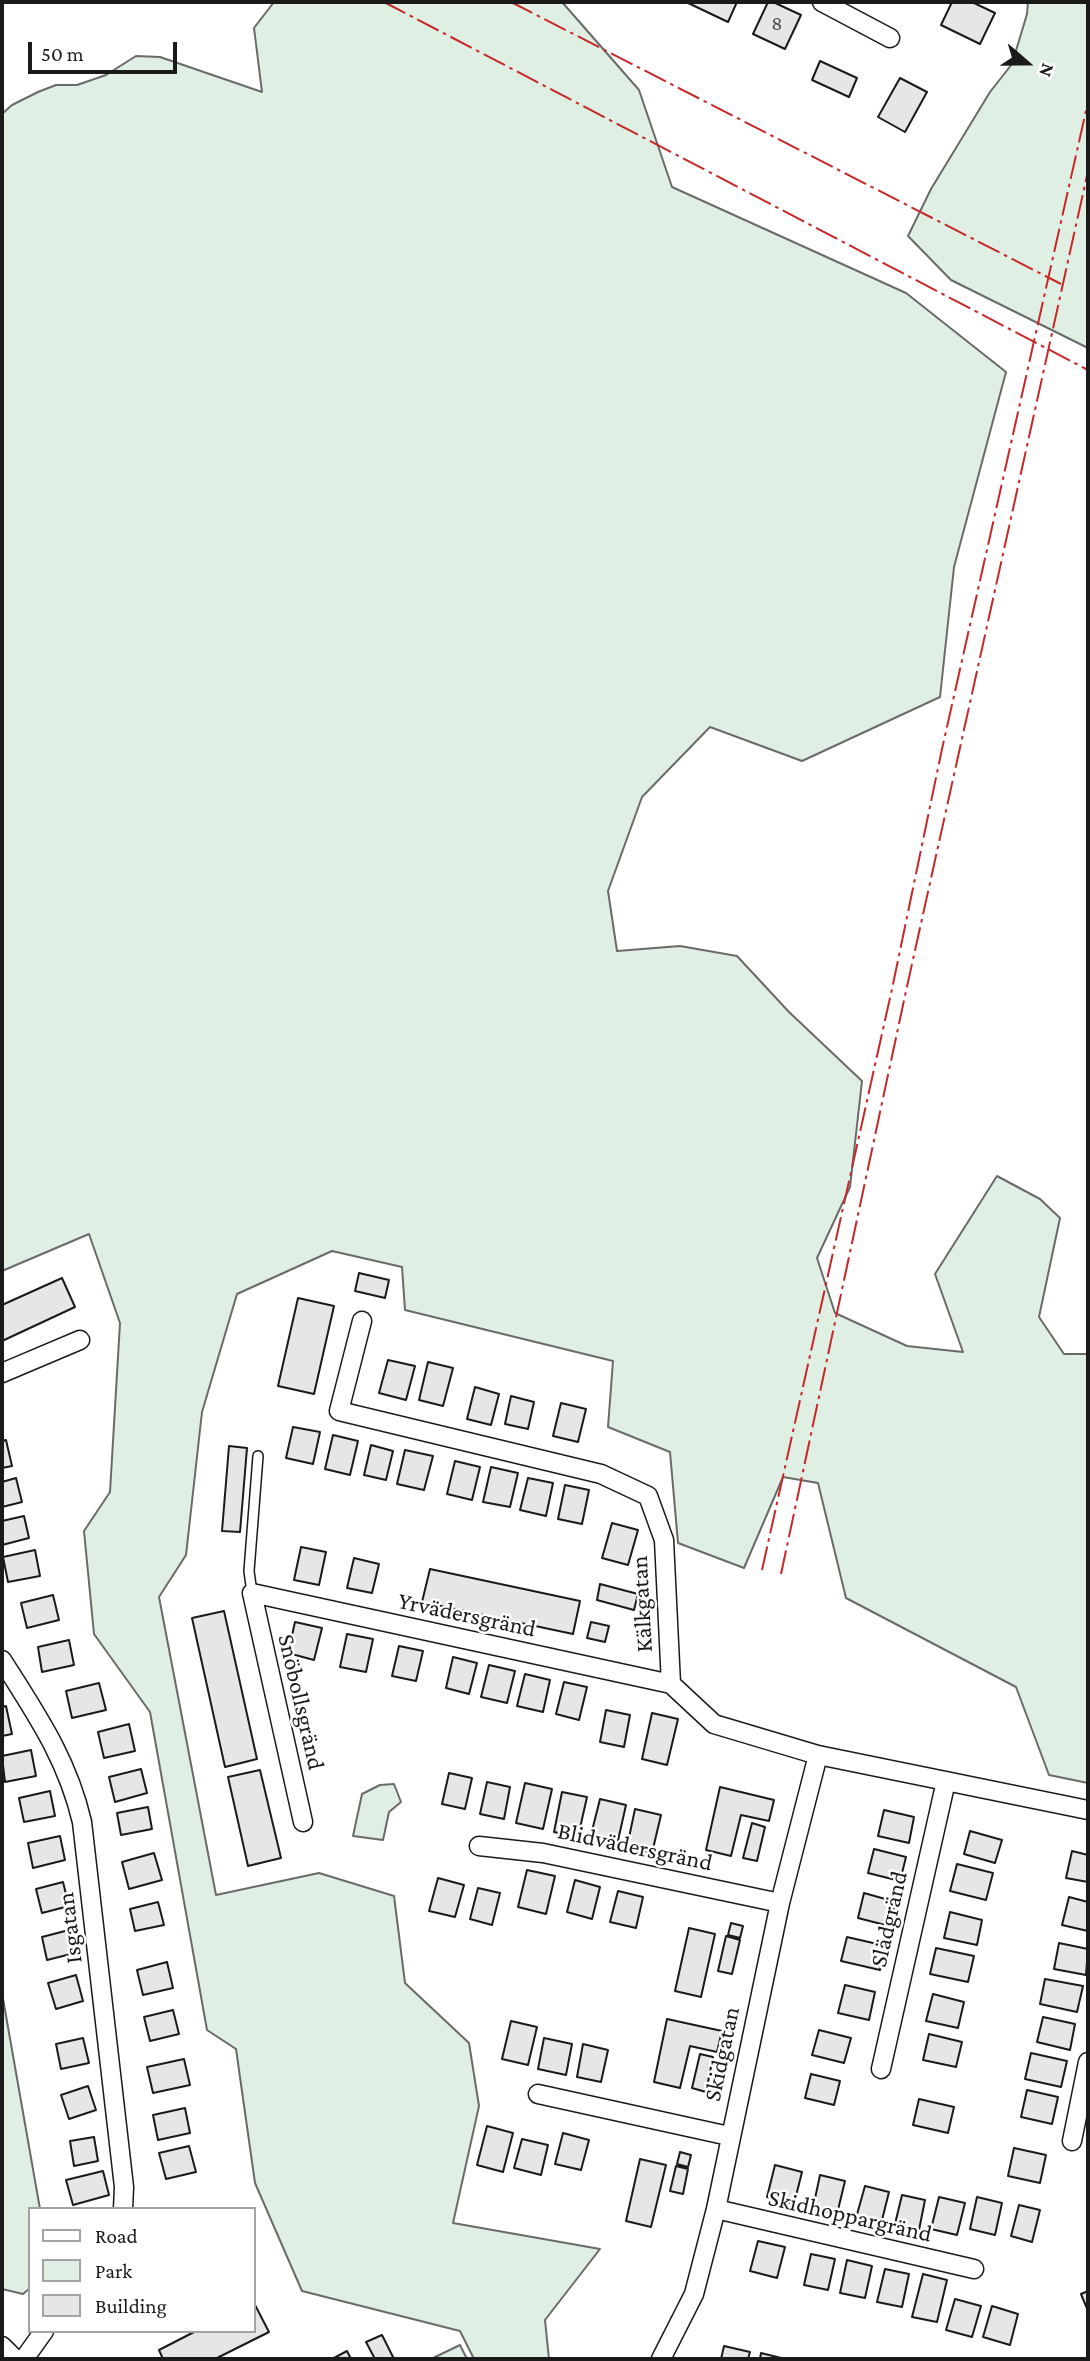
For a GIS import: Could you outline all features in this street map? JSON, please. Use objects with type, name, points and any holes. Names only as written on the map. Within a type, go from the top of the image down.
[{"type":"street","points":[[822,2],[890,38]]},
{"type":"street","name":"Kälkgatan","points":[[362,1321],[339,1412],[601,1474],[648,1496],[664,1540],[671,1684],[714,1724],[818,1755],[1088,1810]]},
{"type":"street","points":[[2,1373],[80,1339]]},
{"type":"street","name":"Yrvädersgränd","points":[[252,1593],[671,1684]]},
{"type":"street","name":"Snöbollsgränd","points":[[252,1593],[303,1822]]},
{"type":"street","name":"Isgatan","points":[[2,1660],[51,1737],[75,1791],[82,1822],[122,2174],[123,2207]]},
{"type":"street","name":"Skidgatan","points":[[661,2359],[694,2294],[716,2209],[729,2136],[780,1903],[818,1755]]},
{"type":"street","name":"Slädgränd","points":[[880,2069],[946,1781]]},
{"type":"street","name":"Blidvädersgränd","points":[[479,1846],[542,1853],[780,1903]]},
{"type":"street","points":[[1072,2141],[1088,2062]]},
{"type":"street","points":[[538,2094],[729,2136]]},
{"type":"street","name":"Skidhoppargränd","points":[[716,2209],[974,2269]]},
{"type":"street","points":[[24,2359],[43,2333]]},
{"type":"street","points":[[2,2346],[15,2359]]},
{"type":"lane","points":[[252,1593],[249,1571],[258,1456]]},
{"type":"green space","points":[[274,2],[562,2],[639,90],[672,187],[906,293],[1006,372],[954,567],[940,697],[802,761],[710,727],[642,797],[608,891],[617,951],[680,946],[737,956],[789,1012],[862,1081],[850,1187],[817,1258],[835,1313],[907,1346],[963,1352],[935,1274],[997,1176],[1040,1199],[1060,1218],[1039,1317],[1064,1354],[1088,1354],[1088,1783],[1049,1775],[1016,1687],[846,1598],[818,1483],[783,1477],[744,1568],[678,1543],[670,1452],[608,1427],[613,1361],[405,1310],[402,1267],[332,1251],[237,1294],[202,1412],[186,1555],[159,1597],[216,1895],[319,1873],[394,1896],[405,1983],[469,2043],[479,2106],[453,2223],[600,2249],[545,2320],[549,2359],[474,2359],[460,2331],[302,2291],[255,2183],[236,2049],[207,2030],[150,1712],[94,1634],[84,1531],[110,1492],[120,1323],[89,1234],[2,1271],[2,114],[12,105],[38,92],[56,85],[77,85],[106,75],[136,56],[160,57],[262,92],[254,28]]},
{"type":"green space","points":[[1028,2],[1088,2],[1088,348],[951,280],[908,236],[931,189],[990,92],[1012,64]]},
{"type":"green space","points":[[394,1784],[401,1802],[389,1812],[383,1840],[353,1836],[362,1794],[380,1785]]},
{"type":"green space","points":[[2,1993],[40,2207],[28,2207],[28,2290],[23,2294],[2,2289]]},
{"type":"green space","points":[[460,2345],[467,2359],[431,2359]]},
{"type":"building","points":[[686,2],[737,2],[728,22]]},
{"type":"building","points":[[768,2],[801,15],[785,49],[753,34]]},
{"type":"building","points":[[952,2],[972,2],[995,13],[980,44],[941,25]]},
{"type":"building","points":[[820,61],[857,78],[849,97],[812,80]]},
{"type":"building","points":[[900,78],[927,92],[905,132],[878,117]]},
{"type":"building","points":[[359,1273],[389,1280],[385,1298],[355,1291]]},
{"type":"building","points":[[62,1278],[75,1307],[2,1341],[2,1305]]},
{"type":"building","points":[[298,1298],[334,1306],[314,1394],[278,1386]]},
{"type":"building","points":[[388,1360],[415,1366],[406,1400],[379,1393]]},
{"type":"building","points":[[428,1362],[453,1368],[443,1406],[419,1400]]},
{"type":"building","points":[[475,1387],[499,1394],[491,1425],[467,1419]]},
{"type":"building","points":[[511,1396],[534,1402],[528,1429],[505,1424]]},
{"type":"building","points":[[561,1403],[586,1409],[578,1442],[553,1436]]},
{"type":"building","points":[[293,1427],[320,1432],[313,1464],[286,1458]]},
{"type":"building","points":[[333,1435],[358,1441],[350,1475],[325,1469]]},
{"type":"building","points":[[6,1440],[12,1466],[2,1468],[2,1441]]},
{"type":"building","points":[[371,1445],[393,1451],[386,1480],[364,1475]]},
{"type":"building","points":[[229,1446],[247,1448],[240,1532],[222,1531]]},
{"type":"building","points":[[405,1450],[433,1456],[424,1490],[397,1484]]},
{"type":"building","points":[[455,1461],[480,1467],[472,1500],[447,1494]]},
{"type":"building","points":[[491,1467],[518,1473],[510,1507],[483,1502]]},
{"type":"building","points":[[16,1478],[22,1502],[2,1507],[2,1482]]},
{"type":"building","points":[[528,1478],[553,1483],[546,1516],[520,1510]]},
{"type":"building","points":[[565,1485],[589,1490],[582,1524],[558,1519]]},
{"type":"building","points":[[24,1516],[29,1538],[2,1545],[2,1521]]},
{"type":"building","points":[[612,1523],[638,1530],[628,1565],[602,1558]]},
{"type":"building","points":[[301,1547],[326,1552],[319,1585],[294,1580]]},
{"type":"building","points":[[35,1550],[40,1576],[8,1582],[3,1557]]},
{"type":"building","points":[[354,1558],[379,1564],[372,1593],[347,1588]]},
{"type":"building","points":[[430,1569],[580,1601],[573,1634],[422,1602]]},
{"type":"building","points":[[600,1584],[638,1594],[634,1610],[597,1600]]},
{"type":"building","points":[[53,1595],[59,1620],[27,1628],[21,1603]]},
{"type":"building","points":[[224,1611],[257,1759],[225,1767],[192,1618]]},
{"type":"building","points":[[295,1622],[322,1628],[314,1660],[288,1653]]},
{"type":"building","points":[[591,1622],[609,1626],[605,1642],[587,1638]]},
{"type":"building","points":[[347,1634],[373,1639],[366,1672],[340,1667]]},
{"type":"building","points":[[69,1640],[74,1665],[42,1672],[38,1647]]},
{"type":"building","points":[[399,1646],[423,1651],[416,1681],[392,1676]]},
{"type":"building","points":[[453,1657],[477,1663],[469,1694],[446,1688]]},
{"type":"building","points":[[489,1665],[515,1671],[507,1703],[481,1697]]},
{"type":"building","points":[[525,1674],[550,1680],[543,1712],[517,1706]]},
{"type":"building","points":[[564,1682],[587,1687],[579,1720],[556,1714]]},
{"type":"building","points":[[99,1683],[106,1710],[72,1718],[66,1691]]},
{"type":"building","points":[[6,1706],[12,1734],[2,1736],[2,1707]]},
{"type":"building","points":[[606,1710],[630,1715],[624,1747],[600,1742]]},
{"type":"building","points":[[652,1713],[678,1719],[667,1765],[642,1759]]},
{"type":"building","points":[[129,1724],[135,1751],[104,1758],[98,1732]]},
{"type":"building","points":[[31,1750],[36,1776],[5,1782],[2,1756]]},
{"type":"building","points":[[141,1769],[147,1793],[115,1802],[109,1777]]},
{"type":"building","points":[[260,1770],[281,1858],[248,1866],[228,1777]]},
{"type":"building","points":[[449,1773],[472,1778],[465,1809],[442,1804]]},
{"type":"building","points":[[487,1782],[510,1787],[504,1819],[480,1814]]},
{"type":"building","points":[[525,1783],[552,1789],[543,1829],[516,1823]]},
{"type":"building","points":[[720,1787],[774,1800],[769,1821],[741,1815],[731,1856],[706,1850]]},
{"type":"building","points":[[50,1791],[55,1816],[24,1822],[19,1798]]},
{"type":"building","points":[[562,1792],[587,1797],[578,1837],[554,1832]]},
{"type":"building","points":[[600,1799],[626,1805],[617,1845],[590,1839]]},
{"type":"building","points":[[148,1807],[152,1829],[121,1835],[117,1813]]},
{"type":"building","points":[[635,1809],[661,1815],[652,1853],[627,1847]]},
{"type":"building","points":[[884,1810],[914,1817],[909,1843],[878,1836]]},
{"type":"building","points":[[752,1823],[765,1827],[757,1861],[743,1858]]},
{"type":"building","points":[[970,1831],[1002,1840],[995,1863],[964,1854]]},
{"type":"building","points":[[60,1836],[65,1860],[33,1868],[28,1843]]},
{"type":"building","points":[[874,1849],[906,1857],[900,1881],[868,1873]]},
{"type":"building","points":[[1072,1851],[1088,1855],[1088,1882],[1066,1878]]},
{"type":"building","points":[[154,1853],[162,1880],[129,1889],[122,1862]]},
{"type":"building","points":[[957,1864],[993,1873],[986,1900],[950,1891]]},
{"type":"building","points":[[527,1870],[555,1876],[546,1914],[518,1907]]},
{"type":"building","points":[[438,1878],[464,1885],[455,1917],[429,1911]]},
{"type":"building","points":[[575,1880],[600,1887],[592,1919],[567,1912]]},
{"type":"building","points":[[63,1882],[69,1906],[42,1913],[36,1889]]},
{"type":"building","points":[[478,1888],[500,1893],[492,1925],[470,1919]]},
{"type":"building","points":[[618,1891],[643,1897],[636,1928],[610,1922]]},
{"type":"building","points":[[864,1893],[896,1902],[889,1926],[858,1918]]},
{"type":"building","points":[[1069,1897],[1088,1902],[1088,1931],[1062,1925]]},
{"type":"building","points":[[158,1902],[164,1925],[135,1931],[130,1909]]},
{"type":"building","points":[[950,1912],[982,1920],[977,1945],[944,1938]]},
{"type":"building","points":[[731,1923],[743,1926],[740,1938],[728,1935]]},
{"type":"building","points":[[689,1928],[715,1934],[701,1997],[675,1991]]},
{"type":"building","points":[[69,1930],[75,1953],[47,1960],[42,1937]]},
{"type":"building","points":[[726,1936],[740,1940],[732,1974],[718,1971]]},
{"type":"building","points":[[847,1937],[886,1946],[880,1970],[841,1961]]},
{"type":"building","points":[[1059,1943],[1088,1949],[1086,1975],[1054,1969]]},
{"type":"building","points":[[936,1948],[974,1956],[968,1982],[930,1974]]},
{"type":"building","points":[[167,1962],[173,1988],[143,1995],[137,1970]]},
{"type":"building","points":[[76,1975],[83,2001],[56,2009],[48,1983]]},
{"type":"building","points":[[1045,1979],[1083,1986],[1077,2012],[1040,2004]]},
{"type":"building","points":[[845,1985],[875,1992],[869,2020],[838,2013]]},
{"type":"building","points":[[933,1994],[964,2002],[958,2028],[926,2021]]},
{"type":"building","points":[[173,2010],[179,2034],[150,2041],[144,2017]]},
{"type":"building","points":[[1043,2017],[1075,2024],[1070,2050],[1037,2042]]},
{"type":"building","points":[[667,2019],[722,2031],[717,2052],[690,2046],[680,2088],[654,2082]]},
{"type":"building","points":[[511,2021],[537,2027],[528,2065],[502,2059]]},
{"type":"building","points":[[819,2030],[851,2038],[844,2063],[812,2055]]},
{"type":"building","points":[[929,2034],[962,2042],[956,2067],[923,2060]]},
{"type":"building","points":[[83,2038],[89,2063],[61,2069],[56,2044]]},
{"type":"building","points":[[544,2038],[572,2044],[566,2075],[538,2069]]},
{"type":"building","points":[[583,2044],[608,2050],[601,2082],[577,2077]]},
{"type":"building","points":[[1031,2053],[1067,2061],[1061,2087],[1025,2079]]},
{"type":"building","points":[[700,2054],[713,2057],[706,2092],[692,2088]]},
{"type":"building","points":[[184,2059],[190,2085],[153,2093],[147,2067]]},
{"type":"building","points":[[811,2074],[840,2081],[834,2105],[805,2098]]},
{"type":"building","points":[[88,2086],[96,2110],[69,2119],[61,2095]]},
{"type":"building","points":[[1027,2090],[1058,2097],[1052,2124],[1021,2117]]},
{"type":"building","points":[[919,2099],[954,2107],[948,2133],[913,2125]]},
{"type":"building","points":[[185,2108],[190,2133],[158,2140],[153,2115]]},
{"type":"building","points":[[487,2126],[513,2133],[503,2172],[477,2165]]},
{"type":"building","points":[[563,2133],[589,2140],[581,2170],[555,2164]]},
{"type":"building","points":[[94,2137],[98,2161],[74,2166],[70,2141]]},
{"type":"building","points":[[522,2139],[548,2145],[541,2175],[514,2168]]},
{"type":"building","points":[[189,2146],[196,2172],[166,2179],[159,2153]]},
{"type":"building","points":[[1014,2148],[1046,2155],[1040,2183],[1008,2176]]},
{"type":"building","points":[[680,2152],[691,2155],[688,2167],[677,2164]]},
{"type":"building","points":[[640,2159],[666,2165],[651,2227],[626,2221]]},
{"type":"building","points":[[775,2165],[802,2172],[794,2204],[767,2197]]},
{"type":"building","points":[[676,2166],[688,2169],[683,2194],[670,2191]]},
{"type":"building","points":[[103,2171],[109,2195],[73,2205],[66,2180]]},
{"type":"building","points":[[820,2175],[845,2181],[837,2214],[813,2208]]},
{"type":"building","points":[[865,2186],[889,2192],[881,2224],[856,2218]]},
{"type":"building","points":[[902,2195],[925,2200],[919,2230],[895,2224]]},
{"type":"building","points":[[939,2197],[965,2203],[957,2235],[931,2229]]},
{"type":"building","points":[[977,2197],[1002,2203],[995,2235],[970,2229]]},
{"type":"building","points":[[1019,2205],[1040,2210],[1032,2242],[1011,2236]]},
{"type":"building","points":[[758,2241],[785,2247],[777,2278],[750,2271]]},
{"type":"building","points":[[811,2254],[835,2259],[828,2290],[804,2285]]},
{"type":"building","points":[[847,2260],[872,2266],[865,2298],[840,2293]]},
{"type":"building","points":[[885,2269],[909,2274],[902,2307],[877,2302]]},
{"type":"building","points":[[923,2274],[947,2280],[937,2322],[912,2317]]},
{"type":"building","points":[[1088,2291],[1088,2311],[1081,2294]]},
{"type":"building","points":[[955,2299],[981,2306],[972,2337],[946,2330]]},
{"type":"building","points":[[992,2306],[1018,2314],[1010,2345],[983,2337]]},
{"type":"building","points":[[256,2307],[269,2332],[215,2359],[163,2359],[159,2350],[192,2333],[256,2333]]},
{"type":"building","points":[[382,2335],[394,2359],[375,2359],[366,2342]]},
{"type":"building","points":[[724,2346],[750,2352],[748,2359],[721,2359]]},
{"type":"building","points":[[347,2351],[351,2359],[332,2359]]},
{"type":"building","points":[[761,2353],[785,2359],[760,2359]]},
{"type":"power","points":[[384,2],[1088,370]]},
{"type":"power","points":[[511,2],[1061,284]]},
{"type":"power","points":[[762,1570],[892,989],[942,749],[1088,102]]},
{"type":"power","points":[[781,1574],[906,991],[1088,171]]}]
